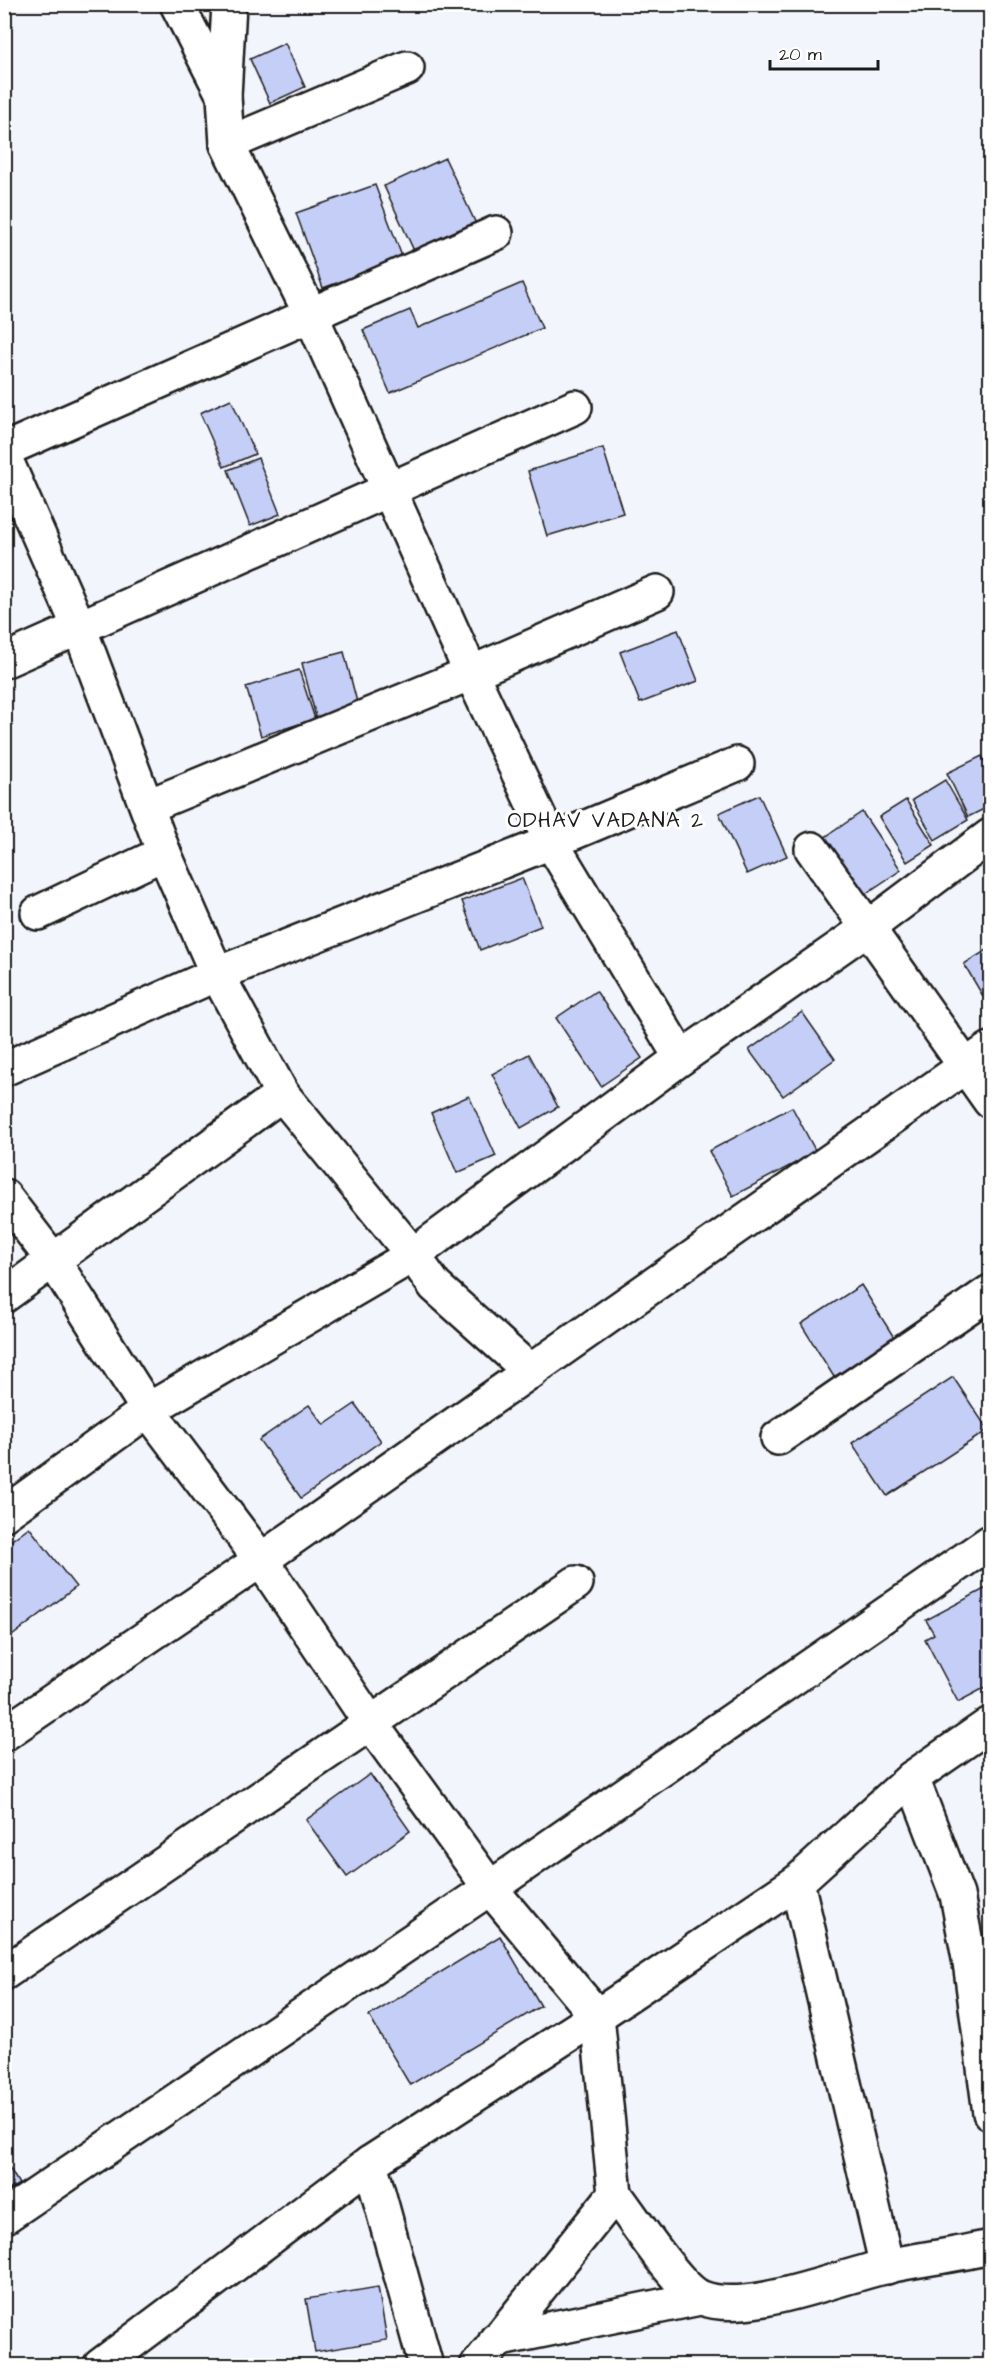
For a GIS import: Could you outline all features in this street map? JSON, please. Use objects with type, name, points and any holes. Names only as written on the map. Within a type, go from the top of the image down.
[{"type":"street","points":[[177,4],[224,96]]},
{"type":"street","points":[[229,4],[224,96],[227,144],[310,313],[471,673],[550,842],[681,1058]]},
{"type":"street","points":[[227,144],[407,68]]},
{"type":"street","points":[[4,450],[310,313],[496,233]]},
{"type":"street","points":[[4,661],[575,407]]},
{"type":"street","points":[[4,456],[79,627],[164,853],[217,974],[282,1094],[413,1255],[435,1286],[531,1372]]},
{"type":"street","points":[[148,806],[471,673],[657,592]]},
{"type":"street","points":[[4,1069],[217,974],[550,842],[737,764]]},
{"type":"street","points":[[4,1514],[148,1410],[413,1255],[681,1058],[866,929],[990,836]]},
{"type":"street","points":[[812,849],[866,929],[978,1057],[990,1101]]},
{"type":"street","points":[[38,913],[164,853]]},
{"type":"street","points":[[4,1734],[261,1560],[978,1057]]},
{"type":"street","points":[[4,1296],[282,1094]]},
{"type":"street","points":[[4,1196],[53,1260],[148,1410],[261,1560],[371,1724],[490,1888],[597,2016],[615,2194],[667,2265],[700,2298]]},
{"type":"street","points":[[778,1438],[990,1292]]},
{"type":"street","points":[[4,2217],[490,1888],[990,1542]]},
{"type":"street","points":[[4,1973],[576,1583]]},
{"type":"street","points":[[100,2366],[370,2163],[597,2016],[797,1882],[912,1778],[990,1724]]},
{"type":"street","points":[[912,1778],[957,1895],[971,1969],[990,2113]]},
{"type":"street","points":[[797,1882],[887,2266]]},
{"type":"street","points":[[370,2163],[426,2366]]},
{"type":"street","points":[[486,2353],[615,2194]]},
{"type":"street","points":[[486,2353],[700,2298],[726,2304],[771,2297],[887,2266],[990,2247]]},
{"type":"building","points":[[285,43],[305,87],[270,103],[250,59]]},
{"type":"building","points":[[445,158],[477,226],[416,255],[384,186]]},
{"type":"building","points":[[375,185],[403,259],[323,288],[296,213]]},
{"type":"building","points":[[522,283],[542,328],[390,393],[363,330],[410,310],[418,328]]},
{"type":"building","points":[[231,399],[255,454],[224,467],[200,413]]},
{"type":"building","points":[[603,448],[623,513],[547,536],[528,471]]},
{"type":"building","points":[[258,458],[280,514],[250,526],[228,470]]},
{"type":"building","points":[[678,630],[698,681],[640,703],[620,652]]},
{"type":"building","points":[[344,652],[358,706],[316,717],[302,663]]},
{"type":"building","points":[[299,670],[315,719],[261,736],[246,687]]},
{"type":"building","points":[[982,756],[990,773],[990,806],[968,817],[947,773]]},
{"type":"building","points":[[945,780],[968,820],[935,840],[912,800]]},
{"type":"building","points":[[759,795],[787,856],[747,874],[719,813]]},
{"type":"building","points":[[906,800],[934,845],[907,862],[879,817]]},
{"type":"building","points":[[862,812],[901,870],[853,902],[815,844]]},
{"type":"building","points":[[522,878],[541,926],[480,950],[462,901]]},
{"type":"building","points":[[990,948],[990,1008],[964,964]]},
{"type":"building","points":[[596,991],[642,1058],[601,1086],[556,1018]]},
{"type":"building","points":[[802,1012],[835,1059],[783,1096],[749,1050]]},
{"type":"building","points":[[529,1054],[558,1107],[521,1128],[492,1074]]},
{"type":"building","points":[[469,1096],[496,1156],[457,1173],[431,1113]]},
{"type":"building","points":[[792,1107],[816,1152],[733,1196],[709,1151]]},
{"type":"building","points":[[861,1285],[895,1339],[834,1377],[801,1324]]},
{"type":"building","points":[[953,1377],[988,1430],[887,1496],[852,1443]]},
{"type":"building","points":[[355,1404],[381,1441],[301,1498],[259,1440],[309,1405],[324,1425]]},
{"type":"building","points":[[29,1527],[76,1587],[4,1642],[4,1546]]},
{"type":"building","points":[[990,1586],[990,1685],[958,1702],[925,1639],[934,1634],[926,1620]]},
{"type":"building","points":[[370,1774],[410,1831],[347,1877],[306,1820]]},
{"type":"building","points":[[500,1936],[541,2006],[410,2085],[369,2016]]},
{"type":"building","points":[[4,2159],[19,2184],[4,2193]]},
{"type":"building","points":[[378,2287],[387,2340],[315,2352],[306,2299]]},
{"type":"district","name":"ODHAV VADANA 2","points":[[606,820]]}]
